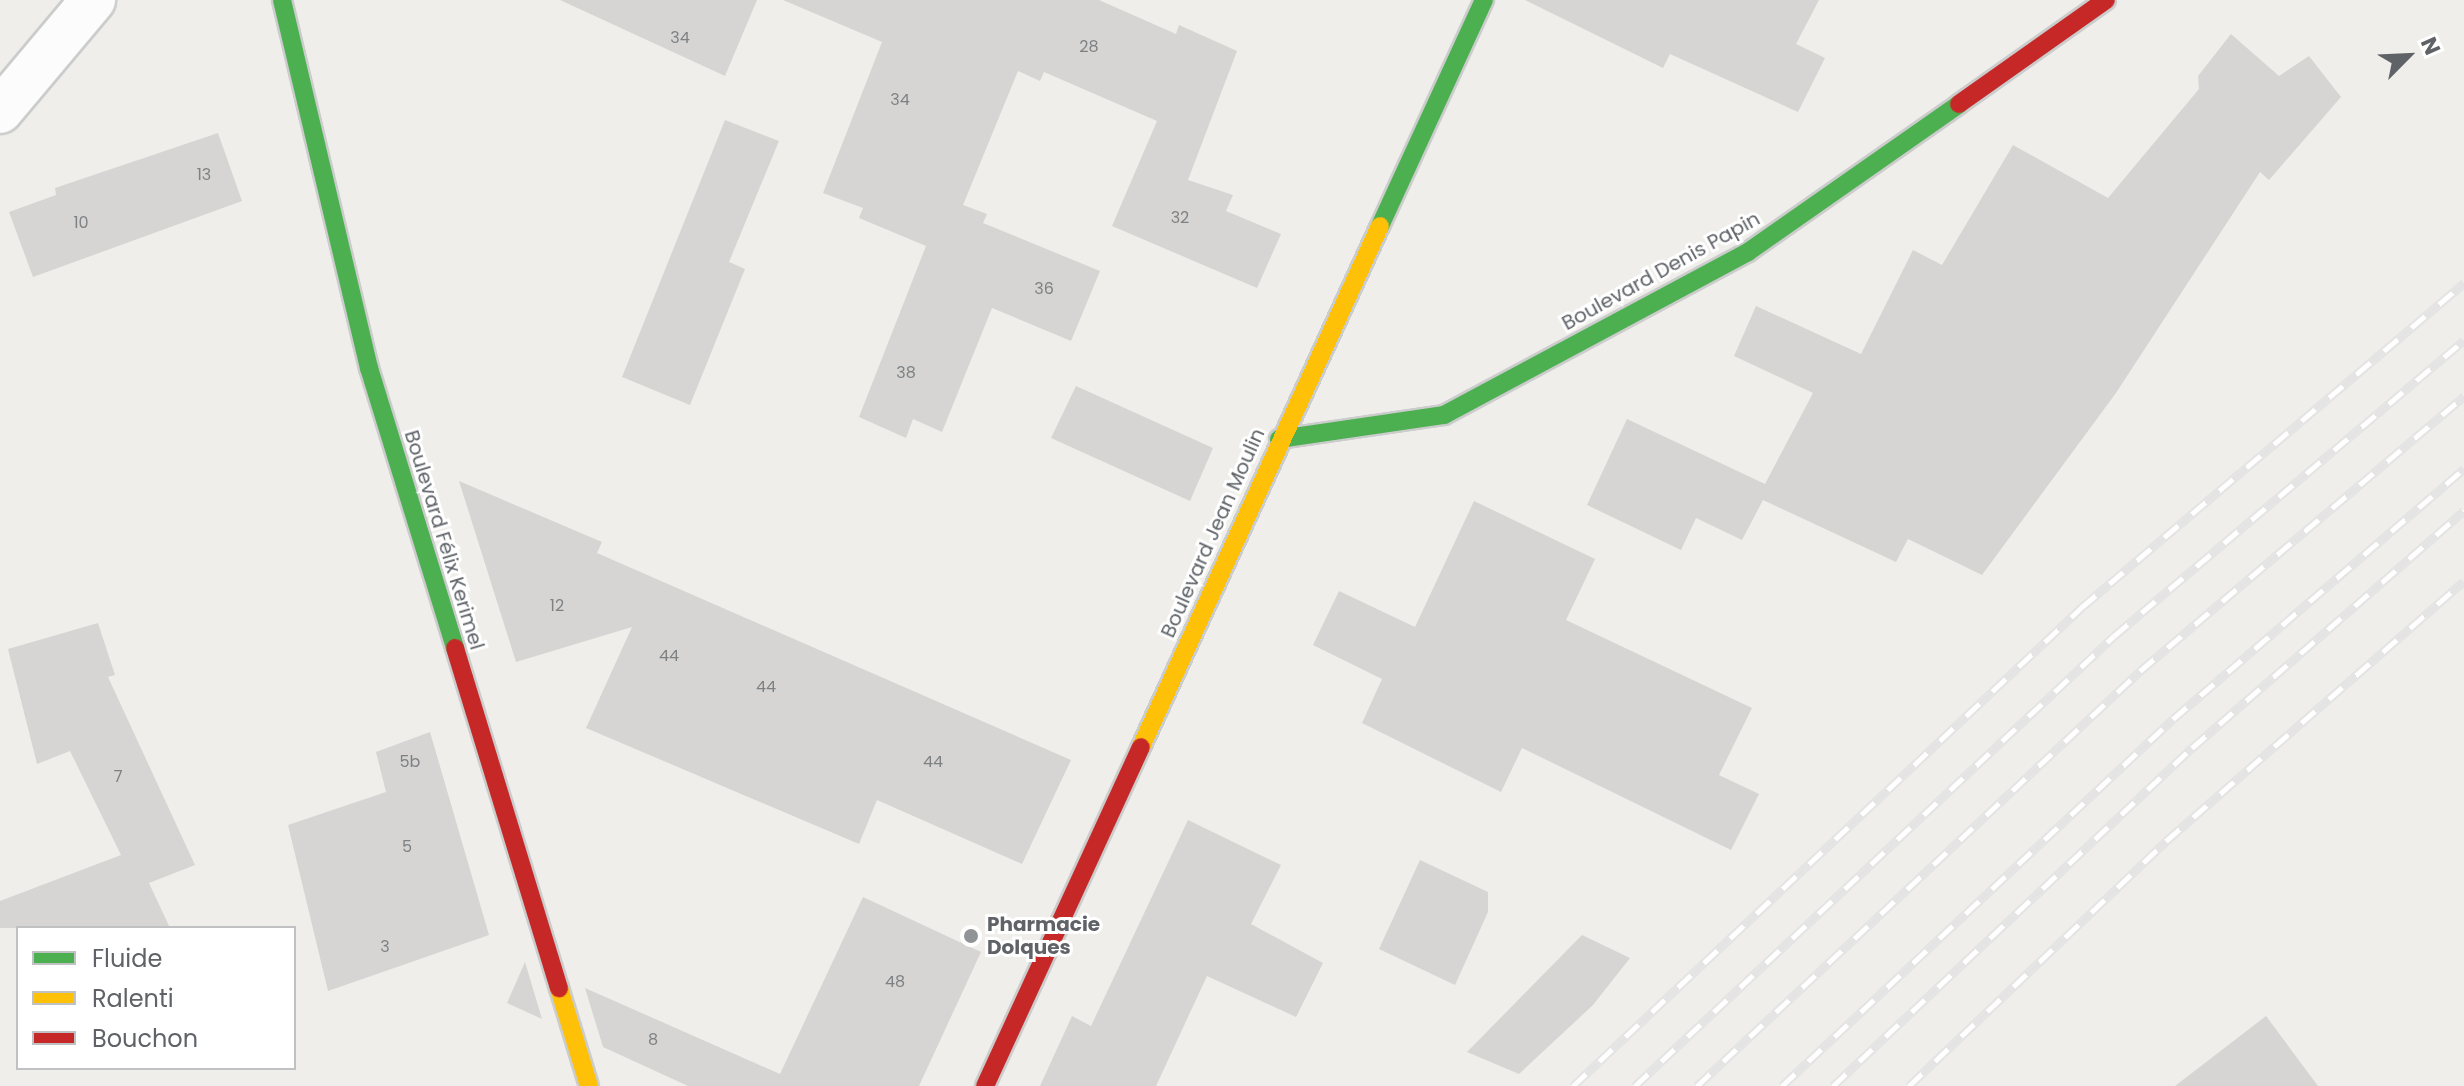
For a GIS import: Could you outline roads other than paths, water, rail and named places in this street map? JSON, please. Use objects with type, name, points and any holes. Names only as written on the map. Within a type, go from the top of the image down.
[{"type":"street","points":[[0,111],[93,0]]},
{"type":"street","name":"Boulevard Félix Kerimel","points":[[282,0],[369,368],[589,1086]]},
{"type":"street","name":"Boulevard Jean Moulin","points":[[985,1086],[1279,439],[1484,0]]},
{"type":"street","name":"Boulevard Denis Papin","points":[[1279,439],[1444,415],[1748,252],[2106,0]]},
{"type":"railway","points":[[1573,1086],[2082,607],[2464,283]]},
{"type":"railway","points":[[1635,1086],[2114,636],[2464,340]]},
{"type":"railway","points":[[1697,1086],[2140,671],[2464,396]]},
{"type":"railway","points":[[1782,1086],[2173,719],[2464,469]]},
{"type":"railway","points":[[1833,1086],[2192,748],[2464,511]]},
{"type":"railway","points":[[1909,1086],[2166,841],[2464,581]]},
{"type":"place","name":"Pharmacie Dolques","points":[[971,936]]}]
